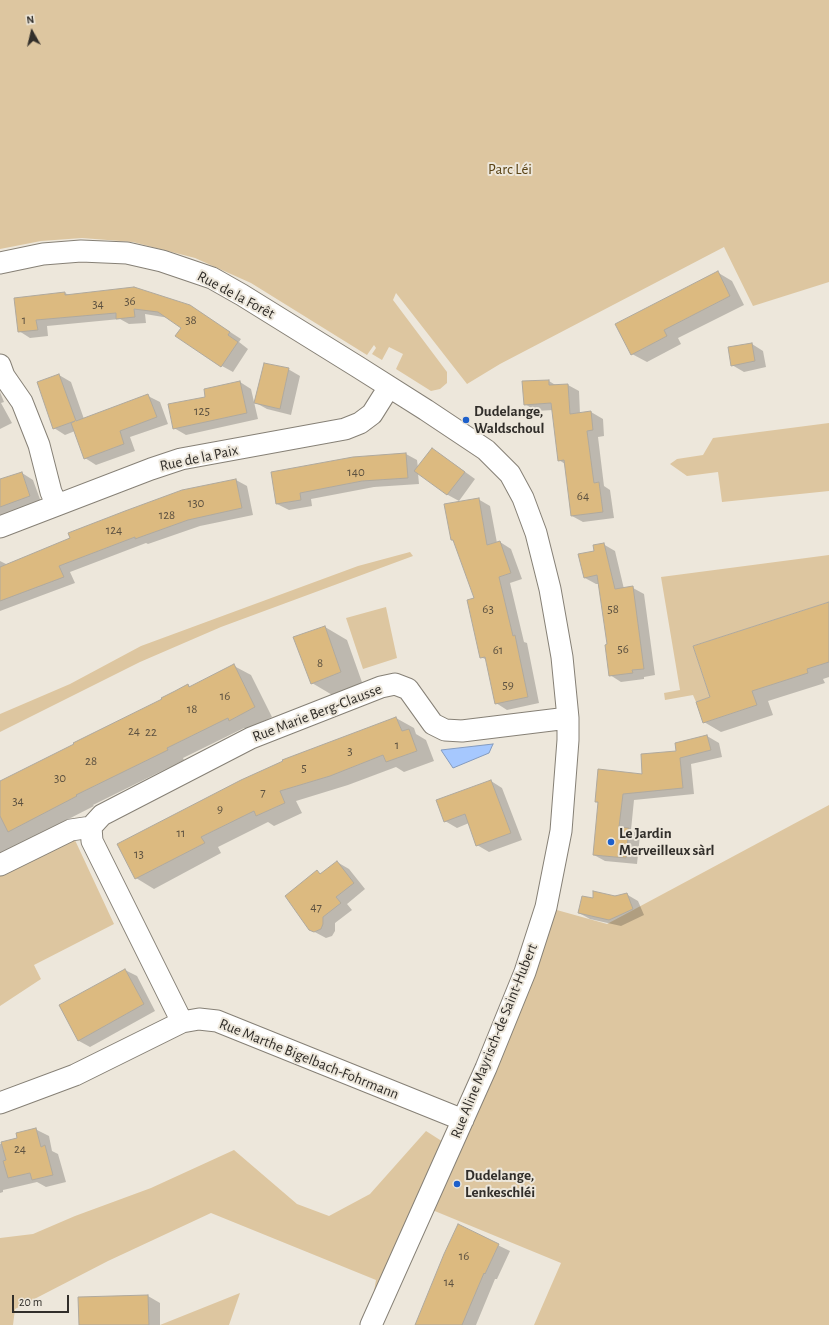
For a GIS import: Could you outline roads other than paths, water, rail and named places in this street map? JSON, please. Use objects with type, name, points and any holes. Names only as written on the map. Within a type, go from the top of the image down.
[{"type":"street","name":"Rue de la Forêt","points":[[0,263],[43,254],[81,251],[127,253],[162,261],[212,278],[242,295],[426,410]]},
{"type":"street","points":[[0,365],[4,376],[22,402],[39,445],[51,492],[57,505]]},
{"type":"street","name":"Rue de la Paix","points":[[0,527],[181,459],[345,429],[360,423],[372,414],[389,387]]},
{"type":"street","name":"Rue Aline Mayrisch-de Saint-Hubert","points":[[372,1325],[489,1061],[525,972],[546,907],[561,831],[568,740],[568,718],[562,657],[550,589],[536,533],[523,498],[510,474],[486,450],[426,410]]},
{"type":"street","name":"Rue Marie Berg-Clausse","points":[[0,865],[71,830],[91,826],[102,815],[251,738],[381,687],[395,684],[408,689],[433,724],[446,730],[462,731],[568,718]]},
{"type":"street","points":[[91,826],[92,841],[182,1022]]},
{"type":"street","name":"Rue Marthe Bigelbach-Fohrmann","points":[[0,1103],[75,1075],[182,1022],[199,1019],[217,1021],[463,1120]]},
{"type":"water","points":[[493,744],[489,753],[453,768],[441,750]]},
{"type":"place","name":"Dudelange, Waldschoul","points":[[466,420]]},
{"type":"place","name":"Le Jardin Merveilleux sàrl","points":[[611,842]]},
{"type":"place","name":"Dudelange, Lenkeschléi","points":[[457,1184]]},
{"type":"park label","name":"Parc Léi","points":[[510,169]]}]
